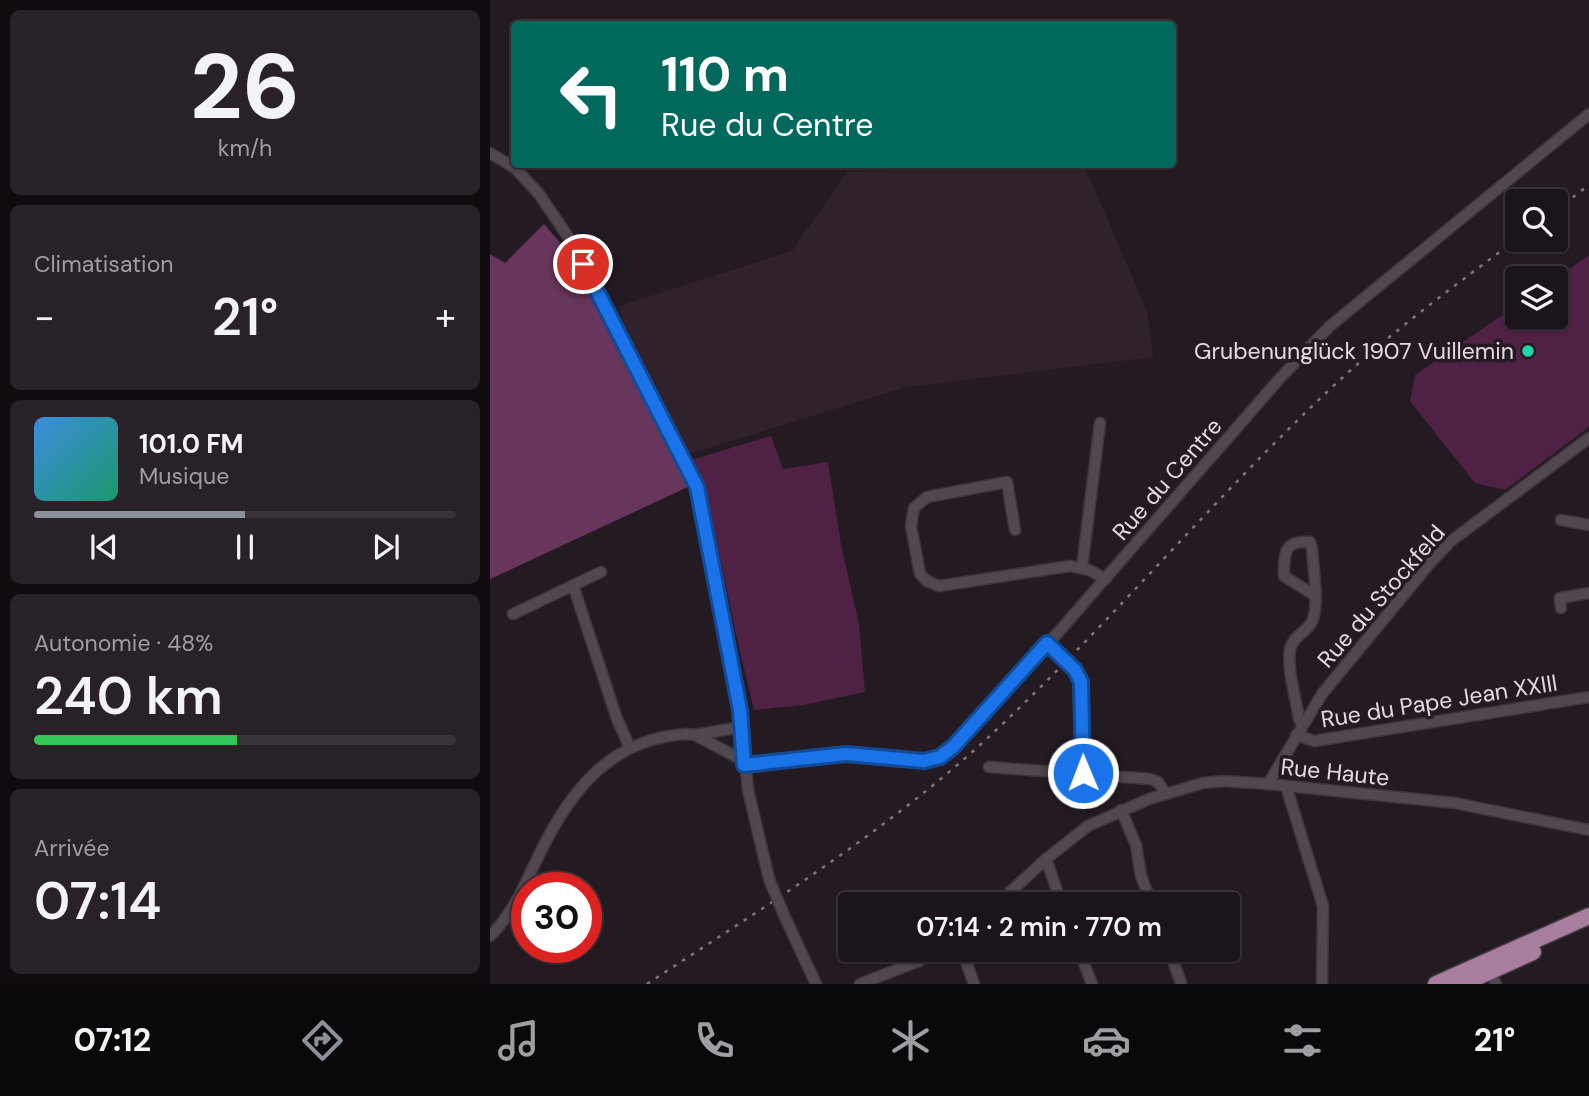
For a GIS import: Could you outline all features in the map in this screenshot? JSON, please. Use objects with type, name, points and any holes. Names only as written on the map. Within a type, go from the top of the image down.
[{"type":"main road","points":[[1462,984],[1578,927],[1589,916]]},
{"type":"main road","points":[[1436,984],[1490,972]]},
{"type":"street","name":"Rue du Centre","points":[[744,763],[836,754],[917,761],[940,757],[953,747],[1106,579],[1281,377],[1330,326],[1589,114]]},
{"type":"street","points":[[490,153],[511,166]]},
{"type":"street","points":[[513,168],[539,194],[573,244],[697,487],[760,848],[769,878],[816,984]]},
{"type":"street","points":[[1082,568],[1100,423]]},
{"type":"street","name":"Rue du Stockfeld","points":[[1268,784],[1322,694],[1451,541],[1589,438]]},
{"type":"street","points":[[1015,530],[1007,482],[927,497],[917,504],[911,520],[920,574],[933,585],[946,586],[1060,567],[1082,568],[1106,579]]},
{"type":"street","points":[[1561,520],[1589,525]]},
{"type":"street","points":[[1302,724],[1299,719],[1290,651],[1294,640],[1312,622],[1314,594],[1312,548],[1310,542],[1291,545],[1286,549],[1284,557],[1284,576],[1314,594]]},
{"type":"street","points":[[513,614],[601,572]]},
{"type":"street","points":[[573,585],[617,719],[630,748]]},
{"type":"street","points":[[1561,608],[1560,598],[1589,593]]},
{"type":"street","points":[[1047,643],[1075,670],[1082,688],[1083,773]]},
{"type":"street","name":"Rue du Pape Jean XXIII","points":[[1296,735],[1314,741],[1589,697]]},
{"type":"street","points":[[490,936],[510,913],[554,826],[575,792],[596,771],[630,748],[679,735],[741,727]]},
{"type":"street","points":[[695,735],[744,763]]},
{"type":"street","points":[[989,767],[1150,779],[1158,782],[1166,794]]},
{"type":"street","name":"Rue Haute","points":[[1010,892],[1088,826],[1121,810],[1188,786],[1224,781],[1455,803],[1589,830]]},
{"type":"street","points":[[1286,786],[1323,906],[1322,984]]},
{"type":"street","points":[[1121,810],[1136,845],[1141,876],[1147,892]]},
{"type":"street","points":[[1046,859],[1057,892]]},
{"type":"street","points":[[860,984],[916,962]]},
{"type":"street","points":[[966,962],[974,984]]},
{"type":"street","points":[[1084,962],[1092,984]]},
{"type":"street","points":[[1173,962],[1181,983]]},
{"type":"shaded area","points":[[1085,168],[1147,311],[1153,357],[906,387],[688,454],[625,334],[619,306],[792,251],[848,171]]},
{"type":"shaded area","points":[[544,224],[570,254],[690,486],[490,579],[490,254],[505,263]]},
{"type":"shaded area","points":[[1589,255],[1589,427],[1505,490],[1475,483],[1410,401],[1415,375],[1505,313],[1505,329],[1568,329],[1568,270]]},
{"type":"shaded area","points":[[771,436],[783,469],[828,462],[841,545],[859,624],[865,692],[803,705],[754,710],[705,484],[691,460]]},
{"type":"railway","points":[[1568,201],[1589,185]]},
{"type":"railway","points":[[647,984],[818,871],[941,779],[1025,702],[1240,478],[1350,370],[1505,248]]},
{"type":"place","name":"Grubenunglück 1907 Vuillemin","points":[[1528,351]]},
{"type":"route","points":[[583,264],[697,487],[740,710],[744,765],[836,754],[917,761],[940,757],[953,747],[1047,643],[1075,670],[1081,682],[1083,773]]}]
